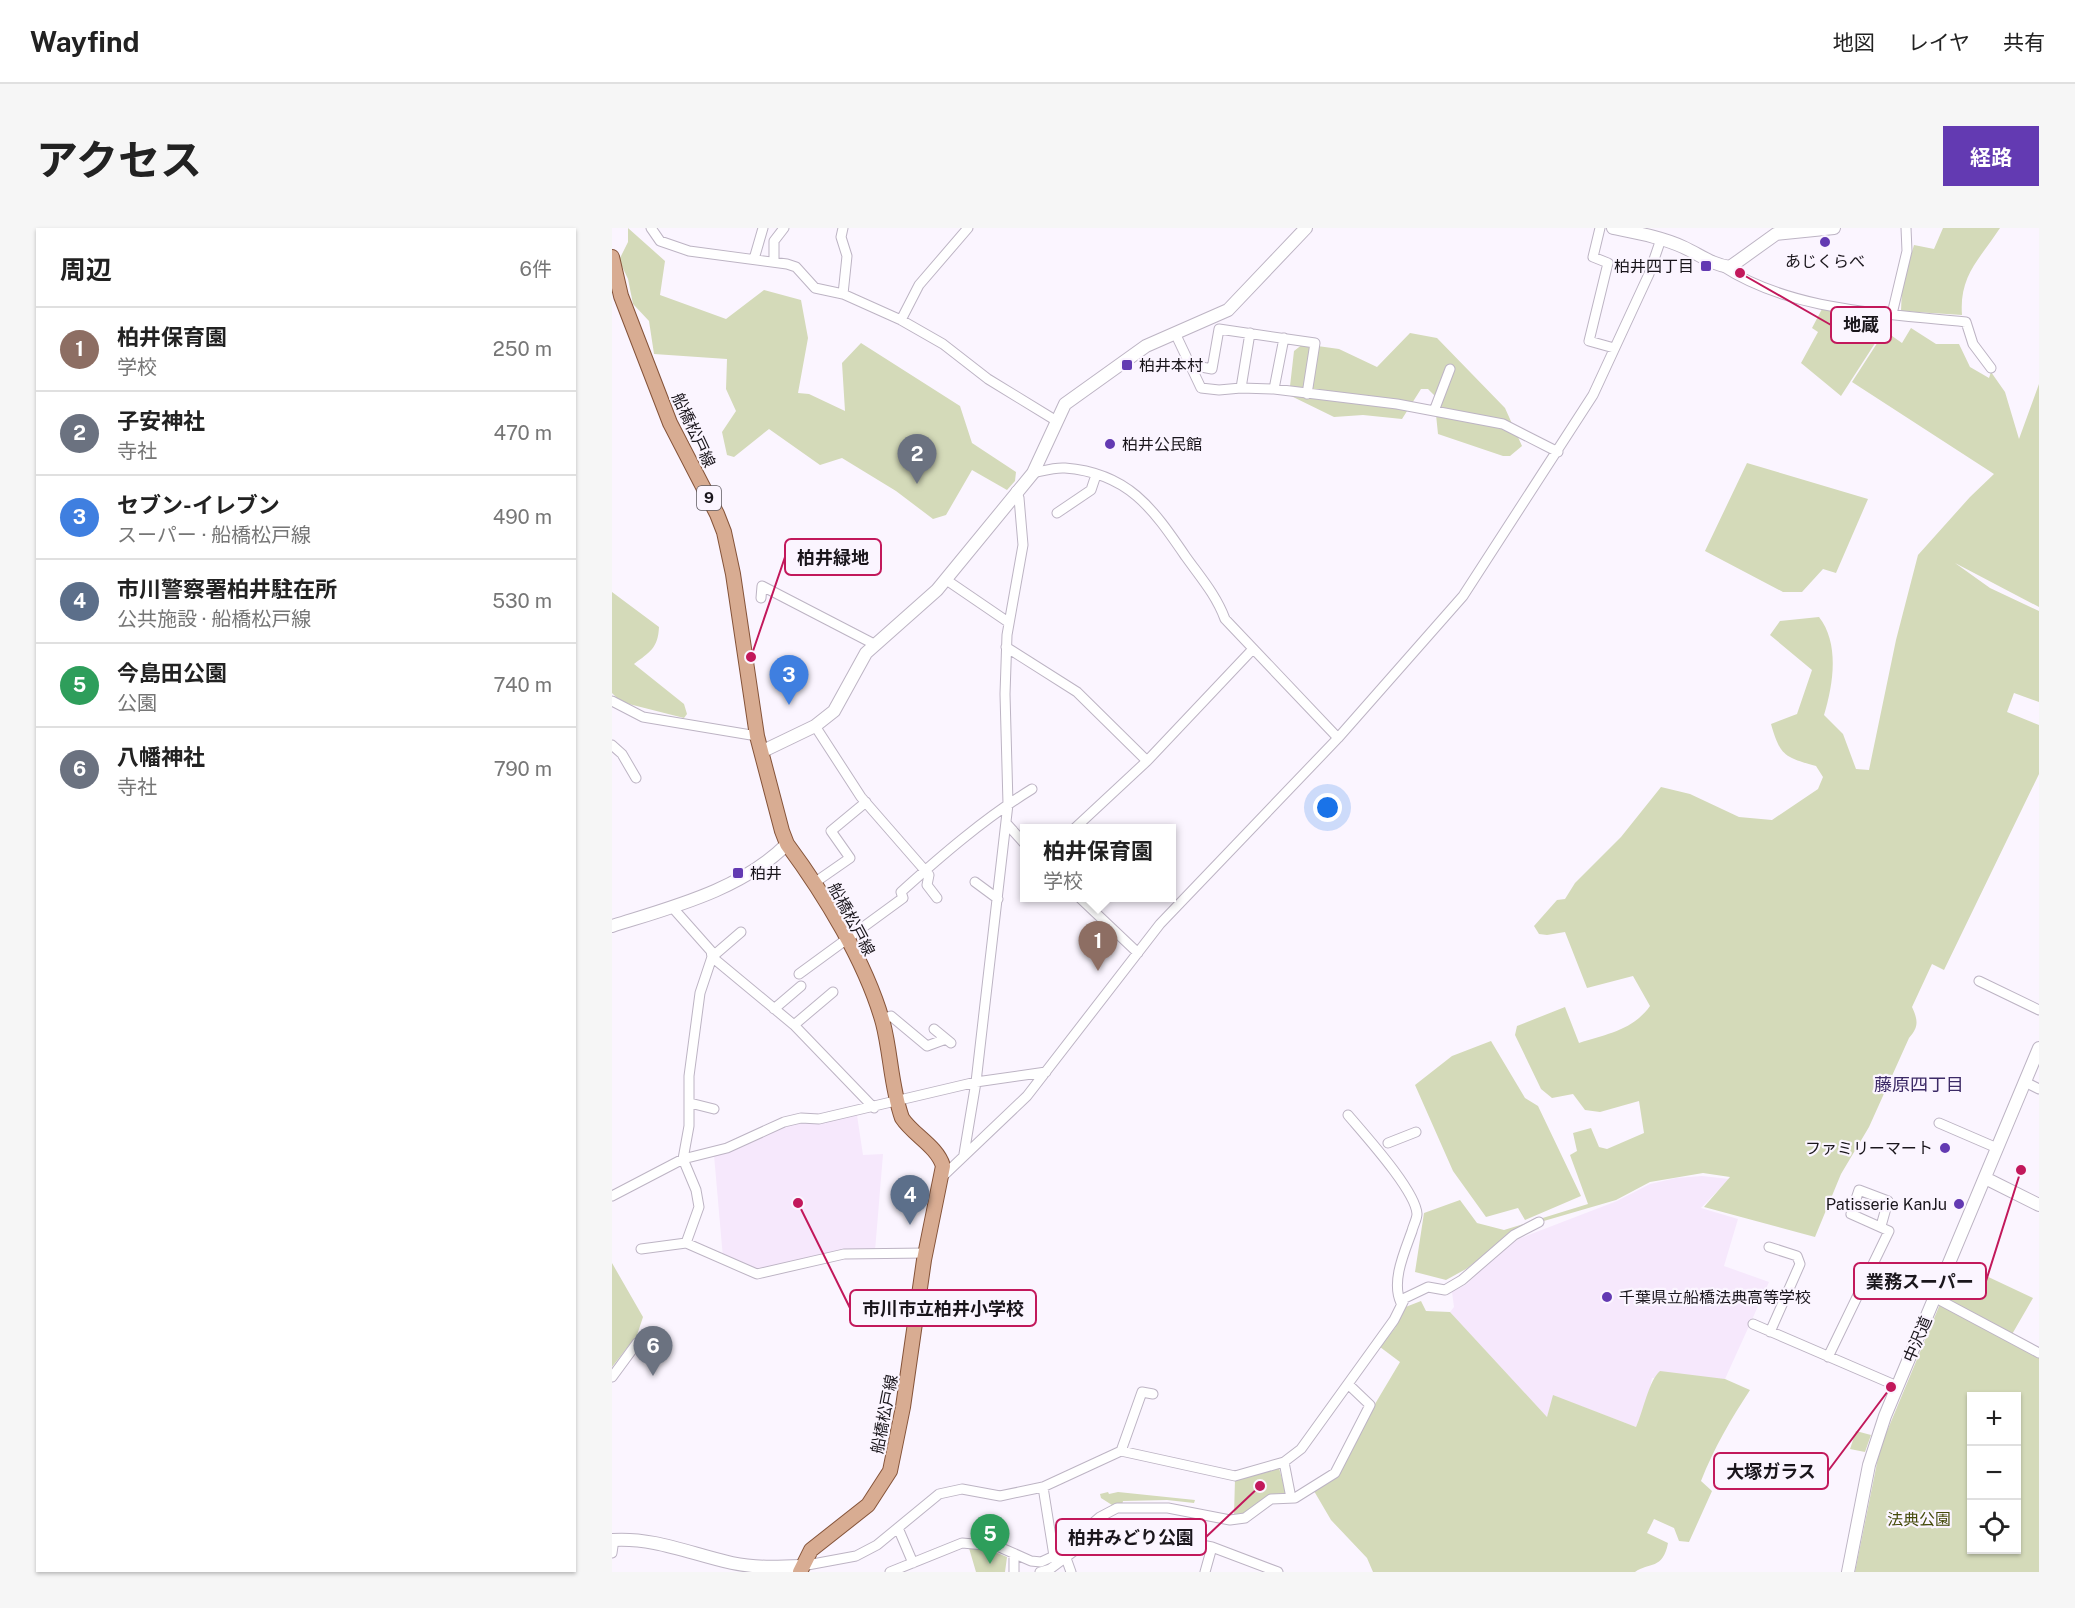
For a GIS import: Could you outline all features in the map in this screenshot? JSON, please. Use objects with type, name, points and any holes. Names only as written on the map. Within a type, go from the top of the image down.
[{"type":"main road","name":"船橋松戸線","points":[[612,257],[621,296],[670,423],[724,532],[734,574],[757,736],[787,844],[814,883],[846,938],[882,1019],[897,1103],[908,1127],[938,1156],[943,1166],[926,1253],[909,1374],[890,1471],[868,1505],[818,1543],[801,1569]]},
{"type":"street","points":[[651,228],[660,241],[689,251],[796,267],[816,288],[823,292],[843,294],[901,320],[943,344],[988,379],[1055,420]]},
{"type":"street","points":[[754,259],[763,228]]},
{"type":"street","points":[[774,262],[774,241],[784,228]]},
{"type":"street","points":[[843,228],[841,237],[847,256],[843,294]]},
{"type":"street","points":[[901,320],[919,285],[968,228]]},
{"type":"street","points":[[761,752],[815,726],[834,711],[842,700],[862,659],[874,644],[924,603],[1033,473],[1042,457],[1055,420],[1071,399],[1146,346],[1228,310],[1306,228]]},
{"type":"street","points":[[1600,228],[1593,257],[1608,263],[1589,341],[1614,348]]},
{"type":"street","points":[[1613,228],[1661,239],[1761,286],[1826,307],[1965,322],[1973,344],[1991,368]]},
{"type":"street","points":[[1722,266],[1737,265],[1776,234],[1834,228]]},
{"type":"street","points":[[1892,314],[1907,251],[1906,228]]},
{"type":"street","points":[[942,1177],[1010,1113],[1046,1072],[1160,924],[1338,738],[1463,596],[1593,395],[1649,274],[1661,239]]},
{"type":"street","points":[[1191,365],[1212,369],[1220,329],[1315,343],[1307,394]]},
{"type":"street","points":[[1175,333],[1201,388],[1274,389],[1363,398],[1503,424],[1558,452]]},
{"type":"street","points":[[1241,388],[1250,333]]},
{"type":"street","points":[[1274,389],[1284,338]]},
{"type":"street","points":[[1434,411],[1450,369]]},
{"type":"street","points":[[1033,473],[1064,468],[1121,484],[1140,496],[1216,597],[1225,619],[1338,738]]},
{"type":"street","points":[[1057,513],[1091,490],[1096,476]]},
{"type":"street","points":[[964,1154],[976,1082],[1008,804],[1006,647],[1008,622],[1023,545],[1019,498],[1016,491]]},
{"type":"street","points":[[945,579],[1008,622]]},
{"type":"street","points":[[761,598],[762,586],[874,644]]},
{"type":"street","points":[[1006,647],[1077,692],[1147,761]]},
{"type":"street","points":[[1079,824],[1147,761],[1252,650]]},
{"type":"street","points":[[612,701],[629,712],[643,717],[757,736]]},
{"type":"street","points":[[815,726],[836,761],[866,802],[929,875],[927,885],[937,898]]},
{"type":"street","points":[[612,746],[622,754],[636,778]]},
{"type":"street","points":[[799,974],[903,898],[901,892],[925,870],[1008,804],[1032,789]]},
{"type":"street","points":[[814,883],[850,858],[831,831],[866,802]]},
{"type":"street","points":[[1006,823],[1020,839]]},
{"type":"street","points":[[612,926],[672,907],[746,875],[787,844]]},
{"type":"street","points":[[975,882],[998,899]]},
{"type":"street","points":[[1085,902],[1138,953]]},
{"type":"street","points":[[672,907],[711,951],[712,957],[700,993],[689,1076],[690,1103],[683,1159],[688,1166],[699,1207],[686,1243]]},
{"type":"street","points":[[712,957],[741,932]]},
{"type":"street","points":[[712,957],[794,1025],[874,1108]]},
{"type":"street","points":[[1979,981],[2039,1010]]},
{"type":"street","points":[[774,1009],[801,986]]},
{"type":"street","points":[[794,1025],[833,992]]},
{"type":"street","points":[[882,1019],[891,1016],[927,1046],[948,1041],[934,1029]]},
{"type":"street","name":"中沢道","points":[[1848,1572],[1869,1465],[1897,1386],[2039,1048]]},
{"type":"street","points":[[612,1197],[683,1159],[727,1148],[784,1122],[801,1118],[819,1119],[897,1103],[976,1082],[1046,1072]]},
{"type":"street","points":[[2025,1082],[2039,1089]]},
{"type":"street","points":[[690,1103],[714,1109]]},
{"type":"street","points":[[1348,1115],[1389,1164],[1414,1204],[1417,1215],[1403,1257],[1396,1293],[1401,1303]]},
{"type":"street","points":[[1939,1123],[1997,1148]]},
{"type":"street","points":[[1388,1143],[1416,1132]]},
{"type":"street","points":[[1985,1178],[2039,1204]]},
{"type":"street","points":[[1828,1357],[1889,1232],[1881,1226],[1851,1214],[1859,1190],[1888,1201],[1881,1226]]},
{"type":"street","points":[[612,1553],[613,1540],[656,1542],[733,1568],[801,1569],[856,1556],[877,1545],[939,1494],[962,1489],[1000,1496],[1043,1487],[1120,1451],[1235,1476],[1284,1462],[1301,1449],[1394,1320],[1405,1298],[1428,1287],[1441,1291],[1462,1280],[1514,1235],[1539,1222]]},
{"type":"street","points":[[641,1249],[686,1243]]},
{"type":"street","points":[[686,1243],[689,1247],[757,1274],[844,1254],[926,1253]]},
{"type":"street","points":[[1769,1247],[1797,1256],[1800,1264],[1770,1332]]},
{"type":"street","points":[[1934,1297],[2039,1353]]},
{"type":"street","points":[[1753,1324],[1897,1386]]},
{"type":"street","points":[[612,1377],[621,1361],[637,1342]]},
{"type":"street","points":[[890,1572],[962,1543],[996,1546],[1031,1561],[1041,1562],[1054,1556],[1100,1517],[1117,1508],[1168,1508],[1230,1520],[1245,1518],[1271,1499],[1291,1498],[1335,1473],[1370,1405],[1348,1384]]},
{"type":"street","points":[[1120,1451],[1142,1392],[1153,1394]]},
{"type":"street","points":[[1284,1462],[1291,1498]]},
{"type":"street","points":[[1043,1487],[1054,1556]]},
{"type":"street","points":[[898,1528],[913,1563]]},
{"type":"street","points":[[1040,1572],[1050,1569],[1097,1534],[1147,1529],[1181,1541],[1212,1547],[1278,1572]]},
{"type":"street","points":[[1205,1572],[1212,1547]]},
{"type":"street","points":[[1014,1554],[1014,1572]]},
{"type":"street","points":[[1066,1558],[1071,1572]]},
{"type":"shaded area","points":[[857,1115],[863,1155],[883,1154],[875,1251],[756,1271],[723,1258],[714,1155],[753,1142],[781,1126]]},
{"type":"shaded area","name":"千葉県立船橋法典高等学校","points":[[1702,1176],[1729,1179],[1701,1208],[1738,1219],[1724,1266],[1769,1282],[1725,1379],[1652,1378],[1647,1402],[1636,1427],[1554,1396],[1547,1417],[1450,1312],[1454,1307],[1452,1292],[1467,1284],[1518,1239],[1617,1201],[1650,1184],[1676,1178]]},
{"type":"green space","points":[[628,228],[665,261],[660,295],[726,319],[764,290],[801,300],[808,338],[798,393],[809,394],[845,411],[842,363],[861,343],[960,406],[972,443],[1016,472],[1015,481],[1007,490],[972,470],[946,515],[933,519],[896,491],[842,458],[820,465],[769,429],[734,457],[727,455],[722,432],[736,411],[726,389],[727,359],[654,354],[649,321],[633,304],[628,279],[619,260],[628,242]]},
{"type":"green space","points":[[1943,228],[2000,228],[1967,278],[1962,301],[1962,315],[1901,311],[1902,287],[1914,245],[1934,249]]},
{"type":"green space","points":[[1822,309],[1892,317],[1841,396],[1801,363],[1818,332],[1812,328]]},
{"type":"green space","points":[[1911,328],[1936,344],[1959,344],[1970,367],[1989,378],[1991,372],[2005,392],[2019,439],[2039,384],[2039,607],[1955,563],[1990,588],[2039,611],[2039,702],[2014,693],[2007,712],[2039,725],[2039,774],[1944,970],[1932,964],[1912,1007],[1916,1020],[1915,1030],[1909,1038],[1869,1127],[1841,1174],[1815,1237],[1704,1207],[1730,1177],[1703,1173],[1650,1182],[1616,1200],[1520,1228],[1466,1269],[1446,1280],[1415,1272],[1424,1213],[1460,1200],[1477,1223],[1504,1230],[1588,1204],[1570,1155],[1577,1151],[1573,1133],[1591,1128],[1599,1147],[1607,1149],[1644,1133],[1639,1101],[1600,1112],[1585,1110],[1573,1094],[1552,1098],[1541,1089],[1515,1035],[1517,1026],[1565,1007],[1579,1043],[1627,1026],[1636,1021],[1650,1006],[1633,976],[1587,988],[1565,932],[1539,934],[1534,926],[1557,900],[1565,899],[1575,883],[1621,837],[1661,787],[1690,794],[1739,817],[1772,820],[1818,789],[1823,777],[1816,766],[1785,754],[1777,743],[1771,724],[1797,714],[1812,670],[1770,635],[1780,621],[1819,617],[1826,628],[1830,639],[1833,665],[1824,715],[1843,734],[1856,769],[1869,770],[1896,640],[1918,555],[1994,474],[1852,382],[1885,331],[1902,343]]},
{"type":"green space","points":[[1410,333],[1437,338],[1505,408],[1522,446],[1510,456],[1503,456],[1438,434],[1434,395],[1428,389],[1421,389],[1402,419],[1363,415],[1334,417],[1289,395],[1294,351],[1303,344],[1339,349],[1377,367]]},
{"type":"green space","points":[[1747,463],[1868,499],[1836,573],[1823,569],[1802,592],[1783,592],[1705,551]]},
{"type":"green space","points":[[612,592],[659,627],[655,645],[634,664],[684,704],[687,714],[684,718],[621,702],[612,693]]},
{"type":"green space","points":[[1491,1041],[1525,1098],[1538,1106],[1581,1196],[1525,1220],[1518,1208],[1486,1217],[1453,1171],[1415,1085],[1452,1056]]},
{"type":"green space","points":[[612,1263],[643,1317],[637,1335],[612,1367]]},
{"type":"green space","points":[[1965,1266],[2033,1298],[2011,1336],[1950,1303]]},
{"type":"green space","points":[[1421,1301],[1426,1311],[1450,1312],[1547,1417],[1553,1395],[1636,1427],[1649,1389],[1660,1371],[1725,1379],[1750,1390],[1723,1434],[1701,1481],[1712,1491],[1689,1542],[1679,1541],[1674,1528],[1654,1519],[1647,1533],[1668,1543],[1666,1552],[1663,1558],[1655,1564],[1635,1572],[1373,1572],[1367,1558],[1331,1520],[1314,1491],[1339,1475],[1375,1404],[1400,1362],[1380,1347],[1395,1328],[1403,1308]]},
{"type":"green space","name":"法典公園","points":[[1940,1304],[2039,1357],[2039,1572],[1855,1572],[1880,1448]]},
{"type":"green space","points":[[1856,1431],[1871,1435],[1865,1452],[1850,1449]]},
{"type":"green space","points":[[1279,1468],[1286,1493],[1263,1499],[1243,1514],[1234,1515],[1235,1479]]},
{"type":"green space","points":[[1108,1492],[1109,1494],[1118,1492],[1195,1500],[1194,1503],[1167,1500],[1123,1501],[1122,1505],[1112,1505],[1101,1498],[1100,1494]]},
{"type":"green space","points":[[969,1548],[995,1552],[1007,1557],[1005,1572],[976,1572]]},
{"type":"place","name":"あじくらべ","points":[[1825,242]]},
{"type":"place","name":"柏井四丁目","points":[[1706,266]]},
{"type":"place","name":"地蔵","points":[[1740,273]]},
{"type":"place","name":"柏井本村","points":[[1127,365]]},
{"type":"place","name":"柏井公民館","points":[[1110,444]]},
{"type":"place","name":"子安神社","points":[[917,484]]},
{"type":"place","name":"柏井緑地","points":[[751,657]]},
{"type":"place","name":"セブン-イレブン","points":[[789,705]]},
{"type":"place","name":"柏井","points":[[738,873]]},
{"type":"place","name":"柏井保育園","points":[[1098,971]]},
{"type":"place","name":"ファミリーマート","points":[[1945,1148]]},
{"type":"place","name":"業務スーパー","points":[[2021,1170]]},
{"type":"place","name":"市川市立柏井小学校","points":[[798,1203]]},
{"type":"place","name":"Patisserie KanJu","points":[[1959,1204]]},
{"type":"place","name":"市川警察署柏井駐在所","points":[[910,1225]]},
{"type":"place","name":"千葉県立船橋法典高等学校","points":[[1607,1297]]},
{"type":"place","name":"八幡神社","points":[[653,1376]]},
{"type":"place","name":"大塚ガラス","points":[[1891,1387]]},
{"type":"place","name":"柏井みどり公園","points":[[1260,1486]]},
{"type":"place","name":"今島田公園","points":[[990,1564]]},
{"type":"district","name":"藤原四丁目","points":[[1919,1085]]}]
